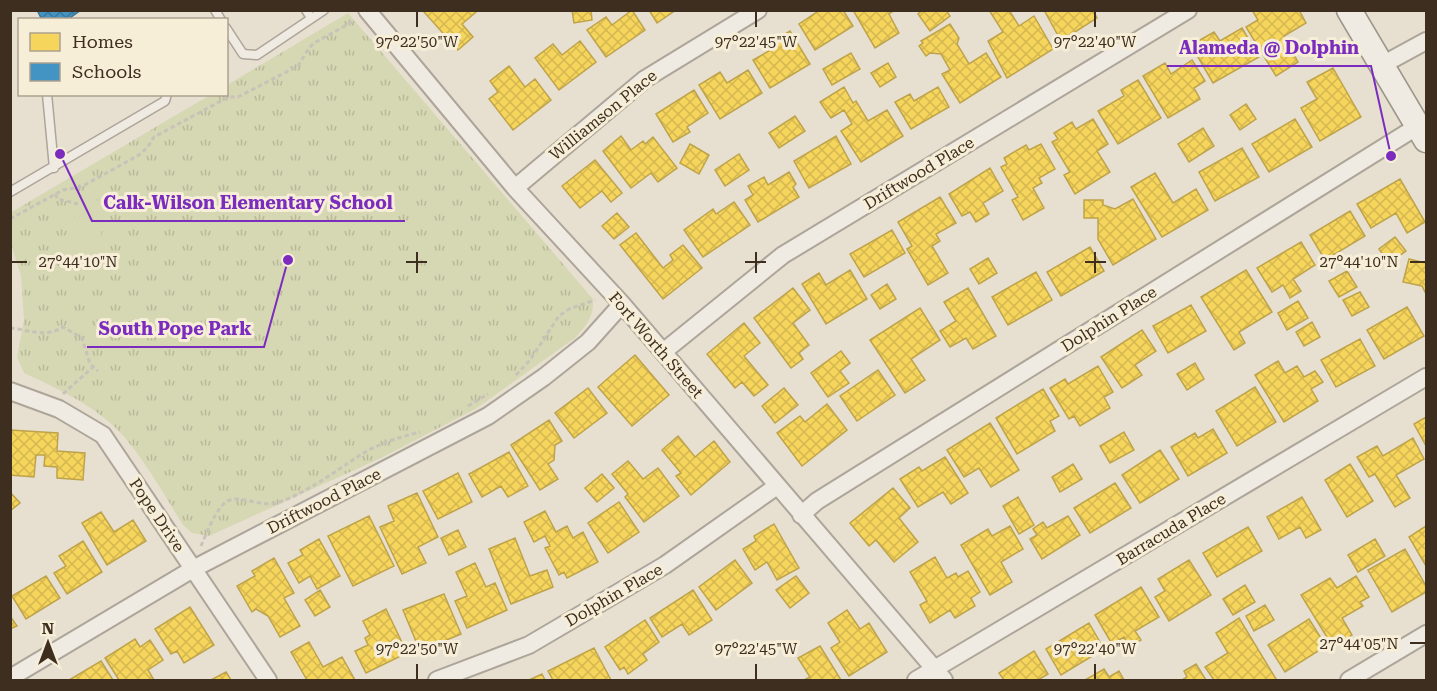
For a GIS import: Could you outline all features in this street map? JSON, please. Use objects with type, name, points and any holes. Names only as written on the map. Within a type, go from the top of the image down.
[{"type":"main road","points":[[1349,10],[1422,133]]},
{"type":"street","name":"Williamson Place","points":[[515,188],[645,79],[758,10]]},
{"type":"street","name":"Driftwood Place","points":[[663,352],[783,255],[1188,10]]},
{"type":"street","name":"Fort Worth Street","points":[[368,12],[515,188],[617,299],[940,675]]},
{"type":"street","points":[[1382,65],[1426,41]]},
{"type":"street","name":"Dolphin Place","points":[[801,515],[826,495],[1422,133]]},
{"type":"street","name":"Driftwood Place","points":[[10,678],[192,568],[488,416],[544,377],[588,342],[617,299]]},
{"type":"street","name":"Barracuda Place","points":[[916,681],[940,675],[1426,377]]},
{"type":"street","name":"Pope Drive","points":[[10,391],[51,406],[103,435],[268,681]]},
{"type":"street","name":"Dolphin Place","points":[[438,681],[529,645],[665,565],[777,486]]},
{"type":"street","points":[[1349,681],[1426,634]]},
{"type":"lane","points":[[228,31],[243,54],[257,55],[308,14],[324,10]]},
{"type":"lane","points":[[47,96],[54,168]]},
{"type":"lane","points":[[10,192],[165,101],[166,96]]},
{"type":"path","points":[[10,219],[63,190],[81,187],[139,154],[147,148],[154,137],[221,101],[238,97],[298,66],[314,43],[368,12]]},
{"type":"path","points":[[56,194],[58,199],[78,204]]},
{"type":"path","points":[[510,380],[530,360],[559,316],[569,309],[617,299]]},
{"type":"path","points":[[10,327],[45,334],[54,333],[63,327],[82,338],[86,356],[98,371]]},
{"type":"path","points":[[51,406],[93,367]]},
{"type":"path","points":[[468,406],[496,389]]},
{"type":"path","points":[[192,568],[217,514],[230,500],[274,503],[337,472],[357,456],[410,434],[429,429]]},
{"type":"green space","points":[[348,13],[593,299],[593,305],[591,316],[575,338],[477,408],[381,458],[209,536],[192,533],[183,525],[144,463],[120,432],[108,421],[82,402],[24,373],[17,357],[24,320],[21,276],[11,244],[10,213],[208,96],[228,96],[228,84]]},
{"type":"green space","points":[[80,196],[109,203],[94,262],[65,254]]},
{"type":"building: Homes","points":[[425,10],[475,10],[476,12],[462,24],[473,37],[458,50],[424,12]]},
{"type":"building: Homes","points":[[572,10],[591,10],[592,20],[574,23]]},
{"type":"building: Homes","points":[[632,10],[645,30],[606,57],[587,30],[606,17],[612,25]]},
{"type":"building: Homes","points":[[649,10],[676,10],[657,23]]},
{"type":"building: Homes","points":[[820,10],[843,10],[853,26],[815,50],[799,24]]},
{"type":"building: Homes","points":[[853,10],[895,10],[889,14],[899,33],[875,48]]},
{"type":"building: Homes","points":[[923,10],[946,10],[950,16],[930,31],[918,14]]},
{"type":"building: Homes","points":[[989,10],[1009,10],[1019,26],[1034,16],[1053,49],[1007,78],[988,41],[1003,32]]},
{"type":"building: Homes","points":[[1044,10],[1093,10],[1097,18],[1061,41]]},
{"type":"building: Homes","points":[[1252,10],[1299,10],[1306,23],[1284,36],[1298,62],[1276,76],[1246,27],[1258,20]]},
{"type":"building: Homes","points":[[950,24],[959,38],[957,44],[969,64],[986,53],[1001,77],[960,103],[942,74],[950,70],[941,54],[930,53],[926,56],[919,46],[923,43],[921,41]]},
{"type":"building: Homes","points":[[1242,28],[1259,57],[1213,83],[1191,45],[1214,32],[1220,41]]},
{"type":"building: Homes","points":[[790,31],[810,64],[770,88],[753,60],[776,47],[773,41]]},
{"type":"building: Homes","points":[[580,41],[596,62],[559,90],[535,58],[553,44],[562,55]]},
{"type":"building: Homes","points":[[851,53],[860,69],[832,85],[823,69]]},
{"type":"building: Homes","points":[[1192,60],[1205,81],[1194,88],[1200,99],[1168,118],[1143,76],[1165,63],[1171,74]]},
{"type":"building: Homes","points":[[888,63],[896,77],[880,87],[871,73]]},
{"type":"building: Homes","points":[[509,66],[525,87],[535,79],[551,100],[513,130],[489,99],[498,92],[490,81]]},
{"type":"building: Homes","points":[[1333,68],[1361,117],[1320,141],[1301,108],[1317,99],[1307,82]]},
{"type":"building: Homes","points":[[748,70],[762,93],[720,119],[699,85],[720,72],[727,83]]},
{"type":"building: Homes","points":[[1138,80],[1161,118],[1118,144],[1098,111],[1124,96],[1121,90]]},
{"type":"building: Homes","points":[[844,87],[853,103],[856,101],[868,121],[887,110],[903,136],[861,162],[841,131],[852,124],[844,110],[831,118],[820,102]]},
{"type":"building: Homes","points":[[938,87],[949,107],[911,129],[895,102],[910,94],[914,101]]},
{"type":"building: Homes","points":[[694,90],[708,113],[687,127],[690,132],[673,142],[656,114]]},
{"type":"building: Homes","points":[[1246,104],[1256,119],[1240,130],[1230,115]]},
{"type":"building: Homes","points":[[795,116],[805,131],[779,148],[769,133]]},
{"type":"building: Homes","points":[[1093,119],[1108,144],[1097,151],[1110,172],[1075,194],[1064,175],[1070,172],[1052,142],[1058,139],[1054,133],[1072,122],[1076,129]]},
{"type":"building: Homes","points":[[1295,119],[1312,147],[1269,172],[1252,144]]},
{"type":"building: Homes","points":[[1203,128],[1214,146],[1189,162],[1178,144]]},
{"type":"building: Homes","points":[[621,136],[631,150],[643,141],[645,144],[653,137],[677,168],[658,182],[651,173],[631,188],[603,151]]},
{"type":"building: Homes","points":[[836,136],[851,164],[809,188],[794,161]]},
{"type":"building: Homes","points":[[690,144],[709,155],[699,174],[680,163]]},
{"type":"building: Homes","points":[[1041,144],[1055,169],[1039,178],[1042,183],[1033,188],[1044,208],[1023,220],[1012,200],[1018,197],[1001,167],[1007,164],[1004,158],[1026,145],[1029,150]]},
{"type":"building: Homes","points":[[1242,148],[1259,177],[1215,201],[1199,172]]},
{"type":"building: Homes","points":[[739,154],[749,170],[725,186],[715,170]]},
{"type":"building: Homes","points":[[595,160],[622,193],[611,202],[602,191],[580,208],[562,186]]},
{"type":"building: Homes","points":[[990,168],[1003,191],[983,203],[989,214],[976,222],[970,212],[962,216],[949,194]]},
{"type":"building: Homes","points":[[789,172],[796,184],[793,187],[799,197],[758,222],[745,200],[753,195],[748,186],[764,177],[768,185]]},
{"type":"building: Homes","points":[[1155,173],[1173,203],[1196,189],[1208,210],[1162,237],[1131,187]]},
{"type":"building: Homes","points":[[1400,179],[1425,222],[1407,233],[1396,213],[1371,228],[1357,204]]},
{"type":"building: Homes","points":[[940,197],[956,223],[936,234],[940,241],[932,246],[948,273],[928,285],[907,249],[912,246],[898,222]]},
{"type":"building: Homes","points":[[1133,199],[1156,239],[1113,265],[1098,239],[1098,218],[1084,218],[1084,200],[1103,200],[1103,205],[1115,209]]},
{"type":"building: Homes","points":[[734,202],[750,225],[703,257],[684,230],[713,209],[716,214]]},
{"type":"building: Homes","points":[[1350,211],[1365,236],[1325,260],[1310,235]]},
{"type":"building: Homes","points":[[617,213],[629,227],[614,239],[602,226]]},
{"type":"building: Homes","points":[[892,230],[905,253],[864,277],[850,254]]},
{"type":"building: Homes","points":[[636,233],[663,268],[673,260],[670,255],[683,245],[702,268],[663,299],[620,245]]},
{"type":"building: Homes","points":[[1395,237],[1406,251],[1389,263],[1379,249]]},
{"type":"building: Homes","points":[[1301,242],[1315,265],[1293,279],[1301,291],[1290,298],[1283,285],[1272,292],[1257,268]]},
{"type":"building: Homes","points":[[1090,247],[1104,271],[1061,296],[1047,272]]},
{"type":"building: Homes","points":[[988,258],[997,273],[979,284],[970,269]]},
{"type":"building: Homes","points":[[1409,259],[1426,263],[1426,294],[1422,286],[1403,282]]},
{"type":"building: Homes","points":[[850,270],[867,299],[826,324],[802,284],[819,273],[826,285]]},
{"type":"building: Homes","points":[[1246,270],[1272,312],[1239,332],[1245,343],[1234,350],[1201,297]]},
{"type":"building: Homes","points":[[1347,271],[1357,287],[1339,297],[1329,281]]},
{"type":"building: Homes","points":[[1036,272],[1052,300],[1008,325],[992,297]]},
{"type":"building: Homes","points":[[887,284],[896,299],[880,309],[871,295]]},
{"type":"building: Homes","points":[[793,288],[810,310],[793,323],[809,345],[799,353],[803,359],[791,368],[754,318]]},
{"type":"building: Homes","points":[[968,288],[996,336],[973,349],[966,338],[950,347],[940,331],[956,321],[944,302]]},
{"type":"building: Homes","points":[[1360,292],[1369,307],[1352,316],[1343,300]]},
{"type":"building: Homes","points":[[1298,301],[1308,318],[1287,330],[1278,313]]},
{"type":"building: Homes","points":[[1191,305],[1206,331],[1168,353],[1153,326]]},
{"type":"building: Homes","points":[[1407,307],[1424,336],[1384,359],[1367,330]]},
{"type":"building: Homes","points":[[920,308],[940,340],[911,359],[925,380],[905,393],[870,340]]},
{"type":"building: Homes","points":[[1312,322],[1320,337],[1304,346],[1296,332]]},
{"type":"building: Homes","points":[[744,323],[760,343],[744,356],[768,385],[754,396],[742,382],[735,388],[707,354]]},
{"type":"building: Homes","points":[[1142,330],[1156,351],[1135,365],[1142,375],[1122,388],[1101,357]]},
{"type":"building: Homes","points":[[1360,339],[1375,366],[1336,387],[1321,360]]},
{"type":"building: Homes","points":[[841,351],[850,363],[840,371],[849,383],[828,397],[811,373]]},
{"type":"building: Homes","points":[[635,355],[669,395],[632,426],[598,387]]},
{"type":"building: Homes","points":[[1278,361],[1285,373],[1297,366],[1304,377],[1315,371],[1323,382],[1311,389],[1318,401],[1284,422],[1255,375]]},
{"type":"building: Homes","points":[[1195,363],[1204,379],[1187,390],[1177,374]]},
{"type":"building: Homes","points":[[1098,366],[1113,392],[1104,397],[1110,408],[1080,426],[1074,416],[1069,419],[1050,388],[1065,379],[1068,384]]},
{"type":"building: Homes","points":[[878,370],[895,395],[857,421],[840,396]]},
{"type":"building: Homes","points":[[1255,387],[1276,422],[1237,446],[1216,411]]},
{"type":"building: Homes","points":[[588,388],[607,413],[574,438],[555,413]]},
{"type":"building: Homes","points":[[784,388],[798,405],[775,423],[762,406]]},
{"type":"building: Homes","points":[[1043,389],[1059,416],[1050,421],[1055,431],[1017,454],[996,418]]},
{"type":"building: Homes","points":[[827,404],[847,430],[802,466],[777,433],[800,416],[805,422]]},
{"type":"building: Homes","points":[[1426,417],[1426,446],[1414,424]]},
{"type":"building: Homes","points":[[549,420],[562,441],[555,445],[554,460],[548,464],[558,479],[540,490],[511,445]]},
{"type":"building: Homes","points":[[990,423],[1019,470],[991,487],[979,468],[964,477],[947,450]]},
{"type":"building: Homes","points":[[1213,429],[1227,453],[1188,476],[1171,447],[1195,433],[1198,438]]},
{"type":"building: Homes","points":[[10,430],[58,433],[57,451],[85,453],[83,480],[57,478],[57,467],[44,466],[45,455],[36,455],[34,477],[10,475]]},
{"type":"building: Homes","points":[[1124,432],[1134,450],[1110,463],[1100,446]]},
{"type":"building: Homes","points":[[678,436],[695,457],[714,441],[730,462],[691,495],[676,476],[681,473],[662,450]]},
{"type":"building: Homes","points":[[1413,438],[1424,459],[1396,475],[1410,498],[1395,507],[1375,474],[1369,477],[1357,457],[1377,446],[1383,456]]},
{"type":"building: Homes","points":[[1160,450],[1179,479],[1140,503],[1122,475]]},
{"type":"building: Homes","points":[[509,452],[528,486],[508,497],[501,486],[482,497],[469,474]]},
{"type":"building: Homes","points":[[945,457],[968,493],[951,504],[943,492],[918,507],[900,479],[919,467],[922,471]]},
{"type":"building: Homes","points":[[628,461],[643,479],[658,468],[679,496],[644,522],[625,497],[628,494],[612,474]]},
{"type":"building: Homes","points":[[1073,464],[1082,479],[1060,492],[1052,477]]},
{"type":"building: Homes","points":[[1350,464],[1373,501],[1347,517],[1325,480]]},
{"type":"building: Homes","points":[[458,473],[472,502],[438,519],[423,491]]},
{"type":"building: Homes","points":[[602,474],[614,488],[597,502],[585,488]]},
{"type":"building: Homes","points":[[1115,483],[1131,508],[1090,533],[1074,508]]},
{"type":"building: Homes","points":[[893,488],[910,508],[899,518],[918,542],[894,562],[876,540],[869,546],[850,523]]},
{"type":"building: Homes","points":[[10,492],[20,503],[10,511]]},
{"type":"building: Homes","points":[[417,493],[438,537],[418,547],[426,563],[402,574],[380,527],[394,521],[388,506]]},
{"type":"building: Homes","points":[[1018,497],[1034,525],[1019,534],[1003,506]]},
{"type":"building: Homes","points":[[1302,497],[1321,530],[1306,538],[1300,527],[1279,539],[1267,517]]},
{"type":"building: Homes","points":[[619,502],[639,532],[608,553],[588,523]]},
{"type":"building: Homes","points":[[545,511],[556,532],[567,526],[573,538],[583,532],[598,562],[567,578],[564,572],[559,575],[545,548],[550,546],[545,536],[534,542],[524,522]]},
{"type":"building: Homes","points":[[101,512],[114,532],[133,520],[146,541],[107,565],[82,523]]},
{"type":"building: Homes","points":[[369,516],[394,566],[353,586],[328,536]]},
{"type":"building: Homes","points":[[1068,516],[1080,535],[1042,559],[1030,539],[1037,535],[1033,529],[1043,522],[1047,528]]},
{"type":"building: Homes","points":[[774,524],[799,568],[777,580],[767,562],[755,570],[743,549],[756,541],[754,536]]},
{"type":"building: Homes","points":[[1010,526],[1023,549],[1001,562],[1012,582],[990,595],[961,545],[988,529],[992,536]]},
{"type":"building: Homes","points":[[1426,526],[1426,566],[1409,537]]},
{"type":"building: Homes","points":[[1248,527],[1262,551],[1217,577],[1203,553]]},
{"type":"building: Homes","points":[[458,530],[466,547],[449,555],[441,538]]},
{"type":"building: Homes","points":[[515,538],[530,576],[547,570],[553,587],[511,604],[489,549]]},
{"type":"building: Homes","points":[[319,539],[340,576],[317,589],[310,576],[299,583],[288,563],[303,555],[300,550]]},
{"type":"building: Homes","points":[[1375,539],[1385,556],[1358,572],[1348,555]]},
{"type":"building: Homes","points":[[83,541],[102,572],[67,594],[54,573],[66,566],[59,556]]},
{"type":"building: Homes","points":[[1405,549],[1426,586],[1426,592],[1392,612],[1368,570]]},
{"type":"building: Homes","points":[[935,557],[947,578],[956,573],[958,577],[968,571],[980,592],[971,598],[975,606],[955,618],[950,610],[930,623],[920,605],[927,601],[910,572]]},
{"type":"building: Homes","points":[[274,558],[294,593],[284,598],[300,626],[280,637],[268,616],[256,609],[252,612],[237,586],[255,576],[252,571]]},
{"type":"building: Homes","points":[[735,560],[752,583],[716,610],[699,587]]},
{"type":"building: Homes","points":[[1189,560],[1211,595],[1169,621],[1155,597],[1165,591],[1158,579]]},
{"type":"building: Homes","points":[[475,563],[486,587],[495,583],[507,610],[467,628],[455,601],[467,596],[456,572]]},
{"type":"building: Homes","points":[[46,576],[60,598],[26,619],[12,596]]},
{"type":"building: Homes","points":[[796,576],[809,593],[790,608],[776,590]]},
{"type":"building: Homes","points":[[1356,576],[1369,597],[1360,602],[1363,606],[1342,618],[1352,635],[1333,647],[1301,595],[1330,578],[1337,588]]},
{"type":"building: Homes","points":[[1245,585],[1255,602],[1233,615],[1223,599]]},
{"type":"building: Homes","points":[[1141,587],[1159,617],[1135,631],[1141,640],[1129,647],[1124,637],[1112,644],[1095,615]]},
{"type":"building: Homes","points":[[320,590],[330,607],[315,616],[305,600]]},
{"type":"building: Homes","points":[[693,590],[712,620],[689,635],[682,624],[662,637],[650,618]]},
{"type":"building: Homes","points":[[444,594],[461,634],[420,651],[403,610]]},
{"type":"building: Homes","points":[[1265,605],[1274,620],[1254,631],[1246,616]]},
{"type":"building: Homes","points":[[190,607],[214,645],[184,663],[177,651],[171,654],[155,629]]},
{"type":"building: Homes","points":[[386,609],[407,653],[366,673],[355,651],[368,645],[365,638],[370,635],[363,621]]},
{"type":"building: Homes","points":[[847,610],[860,629],[869,623],[887,652],[849,676],[831,648],[840,642],[828,623]]},
{"type":"building: Homes","points":[[10,616],[17,626],[10,629]]},
{"type":"building: Homes","points":[[1239,618],[1275,680],[1214,680],[1205,667],[1228,653],[1216,633]]},
{"type":"building: Homes","points":[[1309,619],[1326,646],[1285,672],[1268,645]]},
{"type":"building: Homes","points":[[645,620],[659,642],[643,654],[647,660],[628,674],[624,667],[620,670],[605,647]]},
{"type":"building: Homes","points":[[1089,623],[1104,649],[1061,675],[1046,649]]},
{"type":"building: Homes","points":[[135,639],[140,647],[150,640],[163,660],[148,670],[154,680],[119,680],[105,658]]},
{"type":"building: Homes","points":[[309,642],[323,667],[342,657],[355,680],[307,680],[291,652]]},
{"type":"building: Homes","points":[[820,646],[841,680],[804,680],[810,677],[798,658]]},
{"type":"building: Homes","points":[[594,648],[611,680],[553,680],[548,671]]},
{"type":"building: Homes","points":[[1034,651],[1048,674],[1038,680],[1004,680],[999,673]]},
{"type":"building: Homes","points":[[101,661],[113,680],[69,680]]},
{"type":"building: Homes","points":[[1196,664],[1206,680],[1182,680],[1187,677],[1184,671]]},
{"type":"building: Homes","points":[[1104,669],[1109,677],[1119,671],[1124,680],[1085,680]]},
{"type":"building: Homes","points":[[226,672],[231,680],[211,680]]},
{"type":"building: Homes","points":[[542,674],[545,680],[529,680]]},
{"type":"building: Schools","points":[[37,10],[81,10],[70,18],[41,18]]},
{"type":"place","name":"Calk-Wilson Elementary School","points":[[60,154]]},
{"type":"place","name":"Alameda @ Dolphin","points":[[1391,156]]},
{"type":"place","name":"South Pope Park","points":[[288,260]]}]
